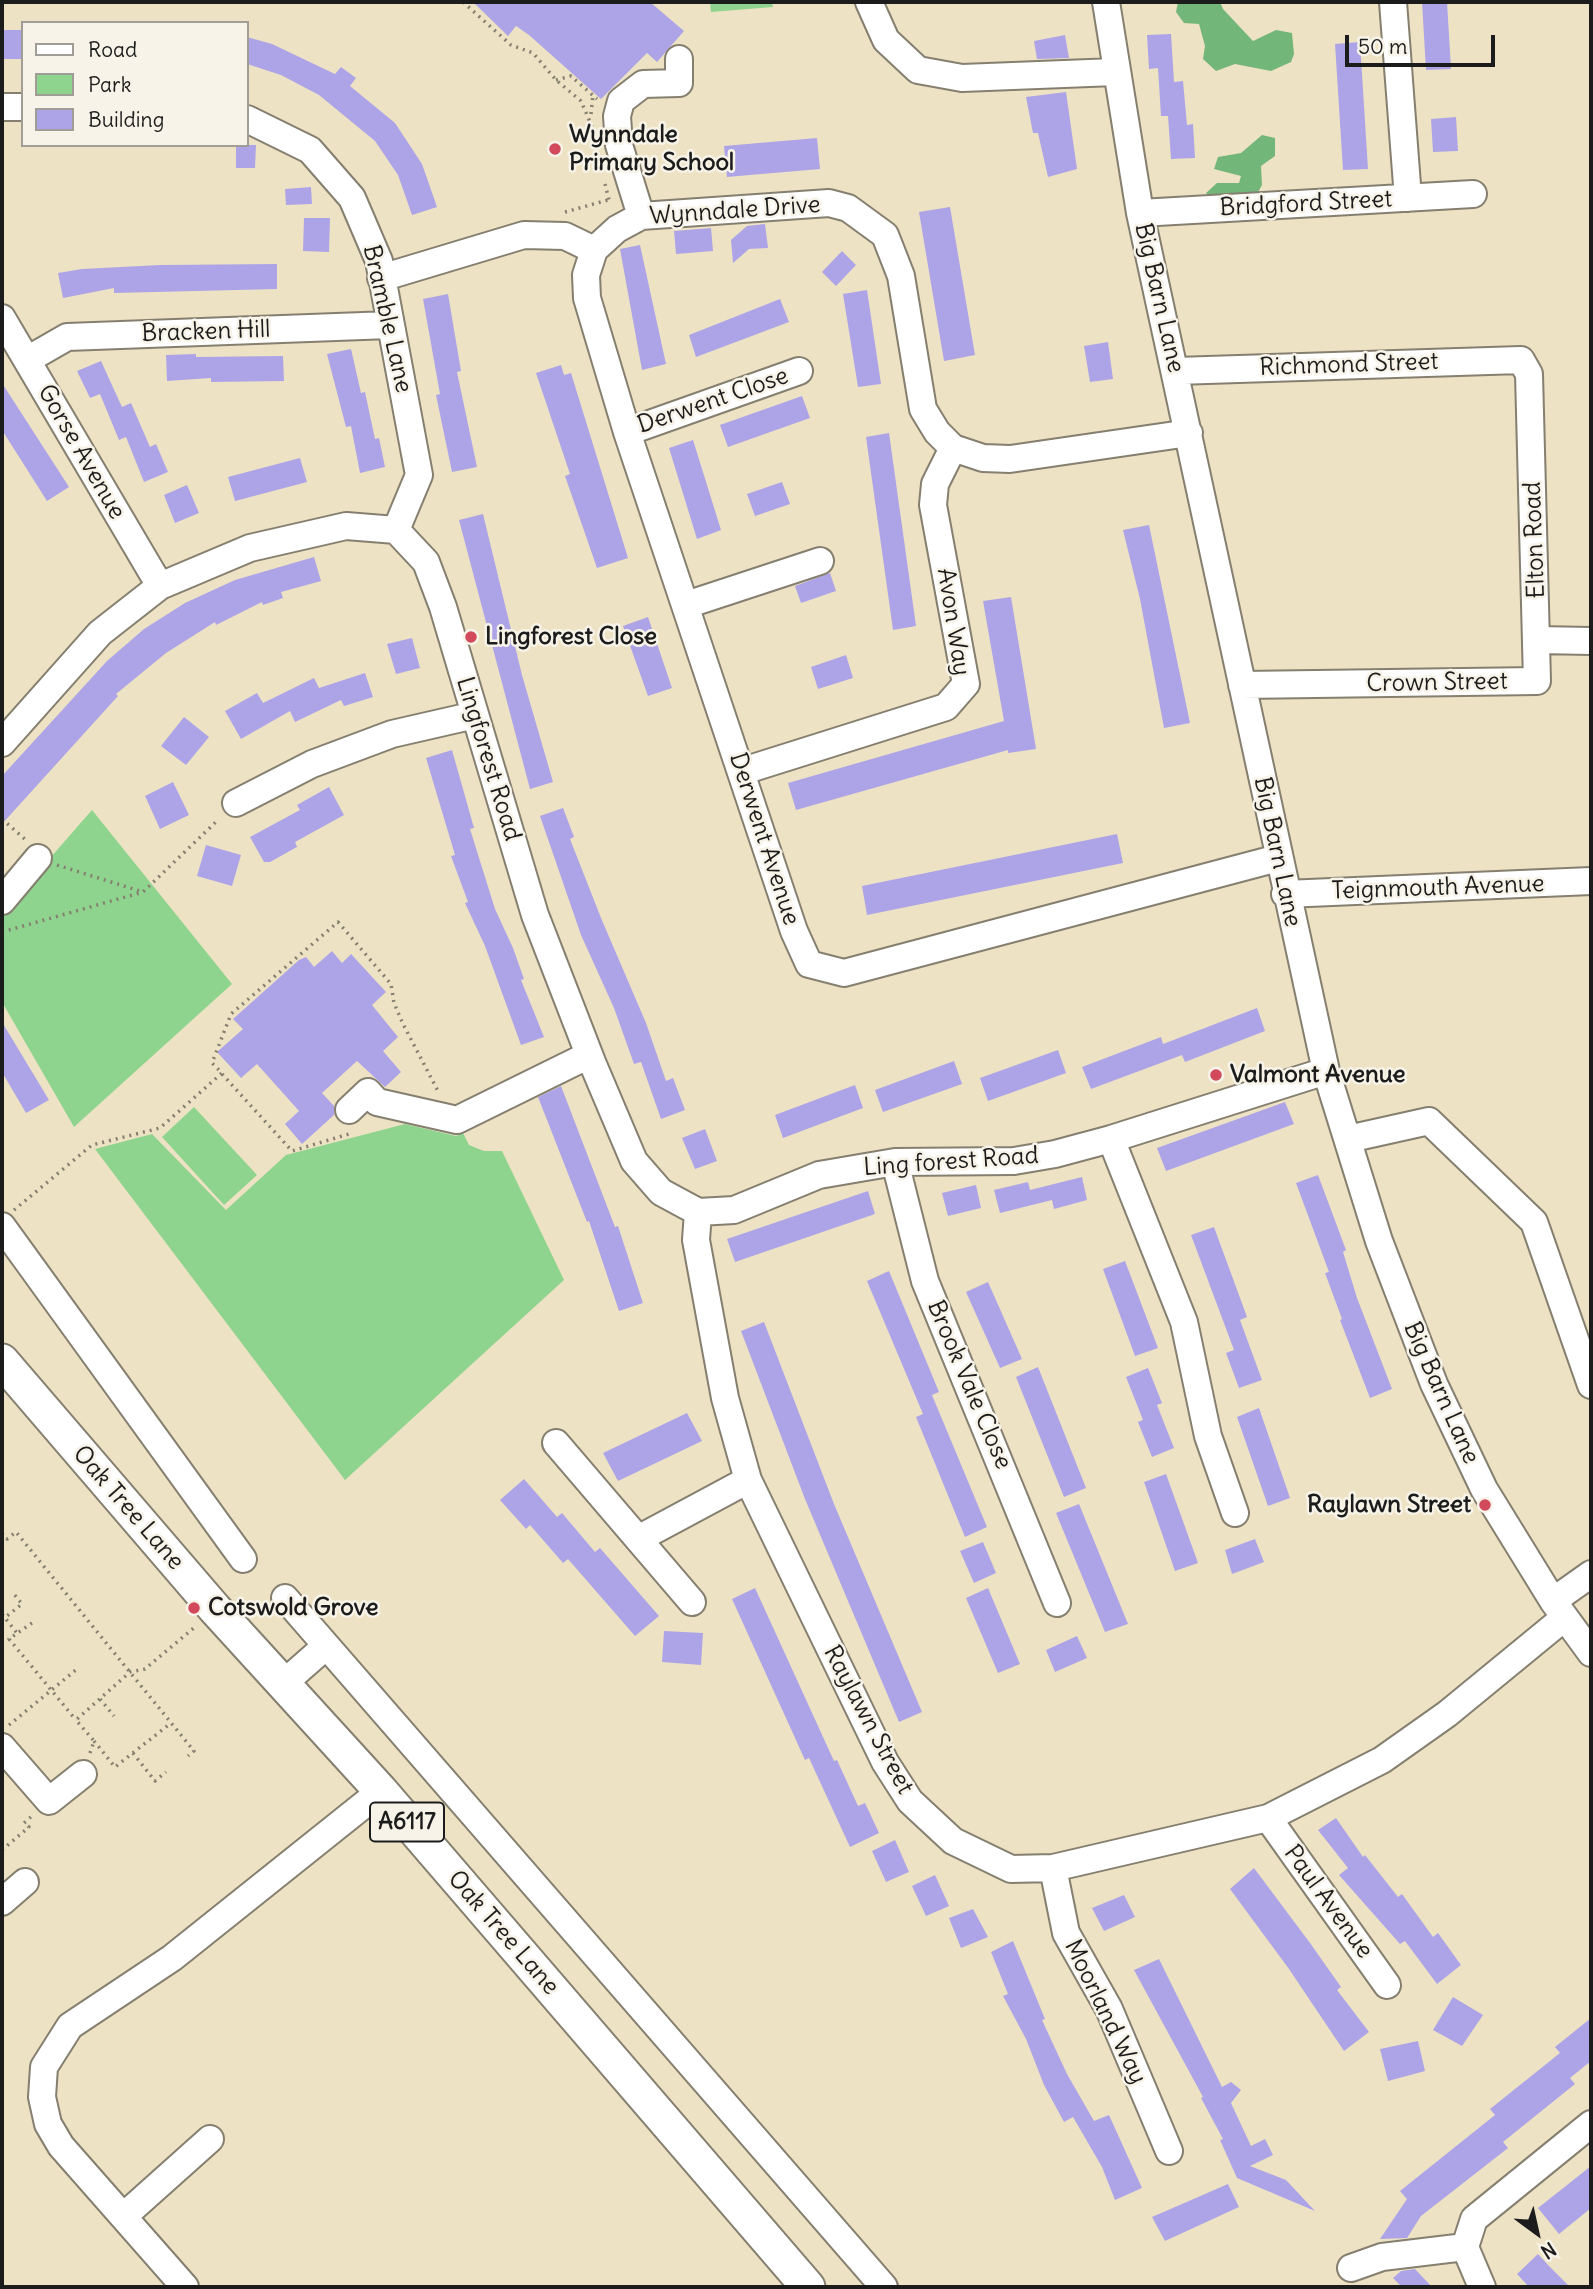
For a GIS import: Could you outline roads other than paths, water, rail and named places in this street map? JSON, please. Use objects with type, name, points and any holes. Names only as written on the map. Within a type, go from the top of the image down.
[{"type":"main road","name":"Oak Tree Lane","points":[[2,1361],[215,1609],[381,1791],[808,2287]]},
{"type":"street","points":[[869,2],[886,40],[918,70],[962,78],[1115,72]]},
{"type":"street","name":"Big Barn Lane","points":[[1106,2],[1115,72],[1140,213],[1176,370],[1285,894],[1326,1071],[1378,1241],[1434,1384],[1484,1489],[1558,1609],[1591,1653]]},
{"type":"street","points":[[1393,2],[1408,198]]},
{"type":"street","points":[[628,204],[617,116],[621,100],[643,84],[679,83],[680,59]]},
{"type":"street","points":[[2,107],[21,107]]},
{"type":"street","name":"Bramble Lane","points":[[248,119],[310,150],[352,198],[379,261],[419,475],[396,530]]},
{"type":"street","name":"Bridgford Street","points":[[1140,213],[1473,194]]},
{"type":"street","name":"Wynndale Drive","points":[[594,250],[617,229],[628,204],[829,203],[848,208],[885,235],[901,276],[923,409],[936,432],[953,448]]},
{"type":"street","points":[[381,278],[538,233],[565,236],[594,250]]},
{"type":"street","name":"Derwent Avenue","points":[[594,250],[586,275],[587,298],[627,432],[743,771],[794,931],[809,964],[845,973],[1278,858]]},
{"type":"street","name":"Gorse Avenue","points":[[2,318],[160,586]]},
{"type":"street","name":"Bracken Hill","points":[[27,360],[67,337],[390,325]]},
{"type":"street","name":"Richmond Street","points":[[1176,370],[1521,360]]},
{"type":"street","name":"Elton Road","points":[[1521,360],[1531,387],[1538,640]]},
{"type":"street","name":"Derwent Close","points":[[627,432],[799,371]]},
{"type":"street","points":[[953,448],[983,458],[1010,459],[1189,433]]},
{"type":"street","name":"Avon Way","points":[[743,771],[946,707],[966,684],[933,505],[935,485],[953,448]]},
{"type":"street","points":[[2,743],[100,633],[160,586],[250,548],[346,526],[396,530]]},
{"type":"street","name":"Lingforest Road","points":[[396,530],[426,562],[535,915],[589,1055],[634,1161],[661,1192],[698,1212]]},
{"type":"street","points":[[686,605],[820,561]]},
{"type":"street","points":[[1538,640],[1591,641]]},
{"type":"street","name":"Crown Street","points":[[1242,685],[1537,681],[1538,640]]},
{"type":"street","points":[[236,803],[312,764],[392,734],[475,715]]},
{"type":"street","points":[[2,901],[41,856]]},
{"type":"street","name":"Teignmouth Avenue","points":[[1285,894],[1591,881]]},
{"type":"street","points":[[354,1120],[368,1092],[377,1102],[457,1120],[589,1055]]},
{"type":"street","name":"Ling forest Road","points":[[698,1212],[734,1210],[819,1175],[895,1163],[1014,1161],[1111,1139],[1326,1071]]},
{"type":"street","points":[[1348,1139],[1429,1122],[1534,1223],[1591,1385]]},
{"type":"street","points":[[1111,1139],[1184,1322],[1208,1436],[1235,1513]]},
{"type":"street","name":"Brook Vale Close","points":[[895,1163],[925,1281],[1058,1603]]},
{"type":"street","name":"Raylawn Street","points":[[698,1212],[696,1240],[725,1398],[748,1480],[885,1762],[910,1801],[953,1841],[1012,1868],[1054,1868],[1268,1818],[1382,1760],[1447,1714],[1591,1574]]},
{"type":"street","points":[[7,1219],[243,1559]]},
{"type":"street","points":[[556,1443],[692,1602]]},
{"type":"street","points":[[638,1539],[748,1480]]},
{"type":"street","points":[[285,1598],[884,2287]]},
{"type":"street","points":[[284,1682],[326,1646]]},
{"type":"street","points":[[2,1747],[49,1801],[83,1774]]},
{"type":"street","points":[[186,2287],[125,2215],[82,2172],[48,2124],[41,2097],[44,2067],[70,2026],[172,1958],[381,1791]]},
{"type":"street","name":"Paul Avenue","points":[[1268,1818],[1387,1985]]},
{"type":"street","name":"Moorland Way","points":[[1054,1868],[1066,1933],[1108,2009],[1169,2151]]},
{"type":"street","points":[[2,1902],[25,1882]]},
{"type":"street","points":[[1482,2287],[1465,2247],[1474,2219],[1591,2124]]},
{"type":"street","points":[[125,2215],[211,2139]]},
{"type":"street","points":[[1351,2268],[1382,2257],[1465,2247]]},
{"type":"place","name":"Wynndale Primary School","points":[[555,149]]},
{"type":"place","name":"Lingforest Close","points":[[471,637]]},
{"type":"place","name":"Valmont Avenue","points":[[1216,1075]]},
{"type":"place","name":"Raylawn Street","points":[[1485,1505]]},
{"type":"place","name":"Cotswold Grove","points":[[194,1608]]}]
